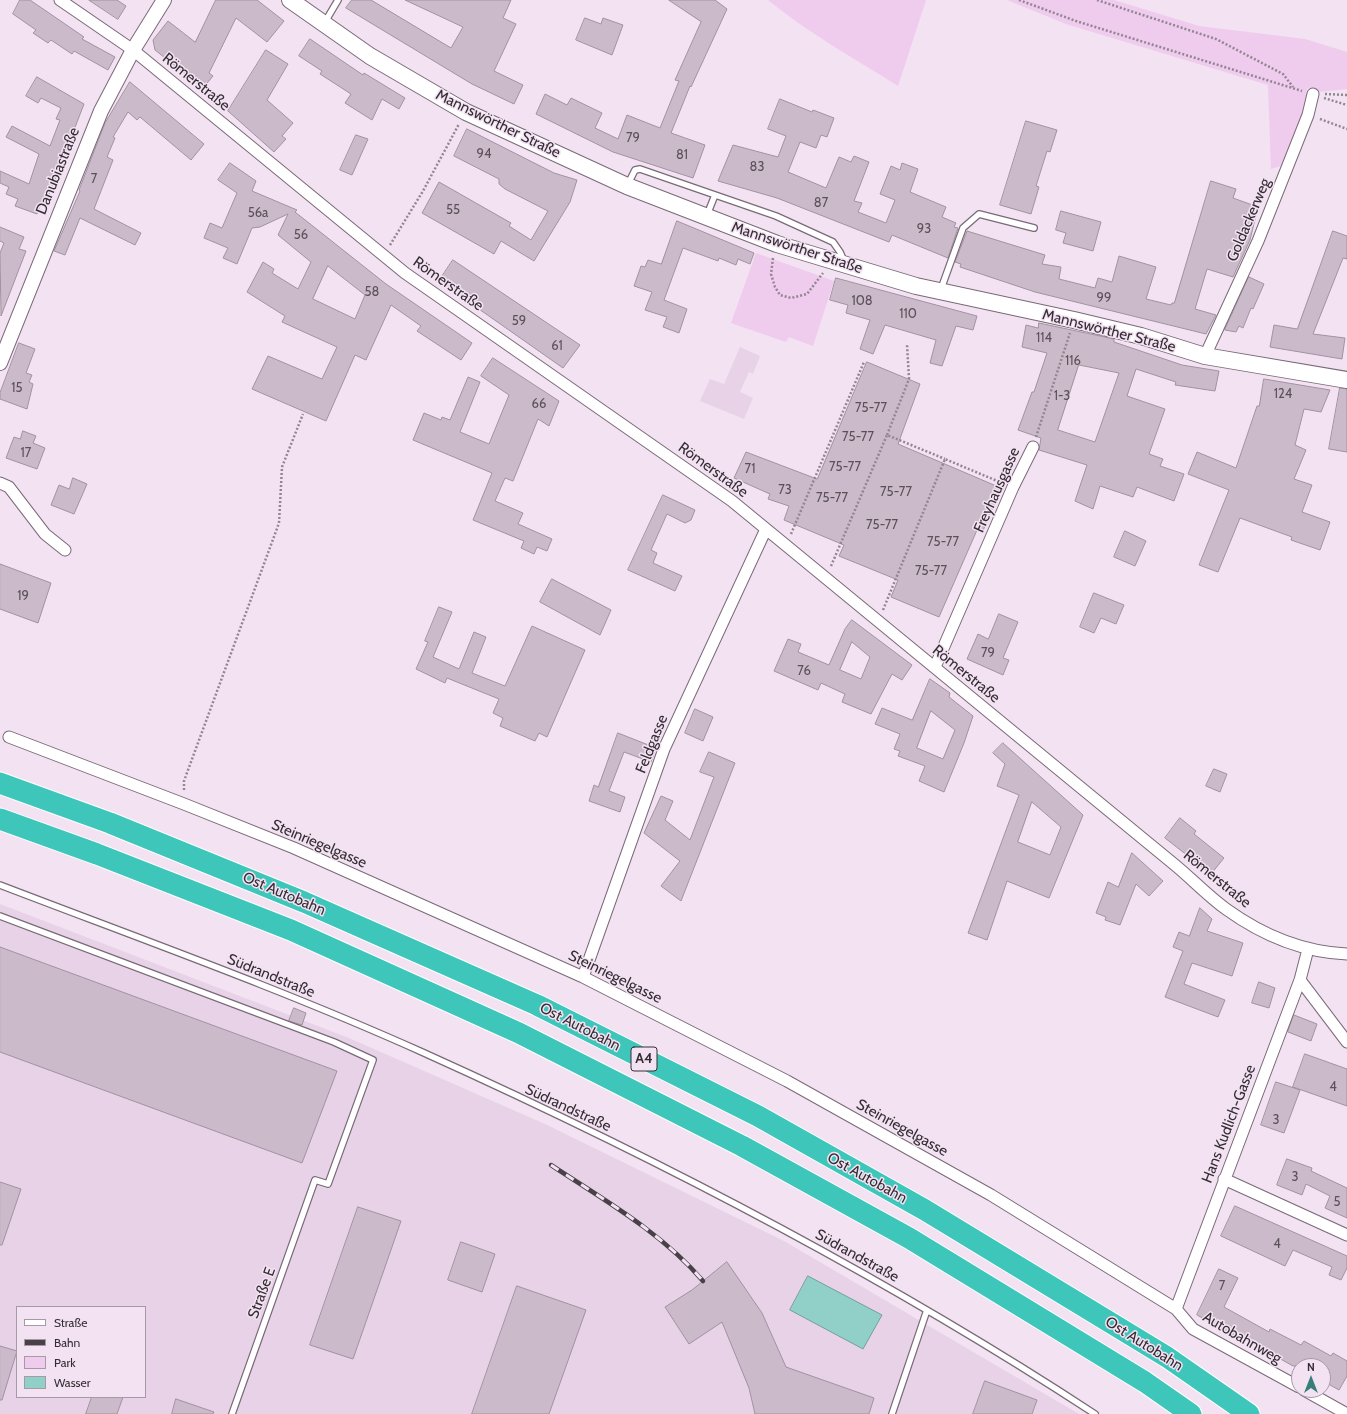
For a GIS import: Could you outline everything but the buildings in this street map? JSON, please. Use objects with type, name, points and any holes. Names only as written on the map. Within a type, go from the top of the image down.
[{"type":"highway","name":"Ost Autobahn","points":[[0,783],[110,823],[318,908],[537,1005],[744,1109],[931,1214],[1167,1357],[1249,1414]]},
{"type":"highway","name":"Ost Autobahn","points":[[0,819],[97,854],[291,930],[519,1033],[742,1146],[908,1238],[1145,1382],[1191,1414]]},
{"type":"main road","name":"Mannswörther Straße","points":[[290,0],[370,56],[466,112],[627,186],[777,244],[916,286],[1141,336],[1205,356],[1347,380]]},
{"type":"street","name":"Römerstraße","points":[[60,0],[133,50],[405,273],[732,501],[1169,860],[1226,909],[1269,935],[1308,949],[1347,954]]},
{"type":"street","name":"Danubiastraße","points":[[0,363],[101,111],[133,50],[164,0]]},
{"type":"street","name":"Goldackerweg","points":[[1205,356],[1258,241],[1308,115],[1313,94]]},
{"type":"street","name":"Freyhausgasse","points":[[935,667],[1013,487],[1033,447]]},
{"type":"street","points":[[0,483],[9,487],[45,534],[66,550]]},
{"type":"street","name":"Feldgasse","points":[[583,977],[664,749],[766,529]]},
{"type":"street","name":"Steinriegelgasse","points":[[9,737],[294,848],[583,977],[787,1081],[991,1195],[1176,1309]]},
{"type":"street","name":"Hans Kudlich-Gasse","points":[[1176,1309],[1300,980],[1308,949]]},
{"type":"street","points":[[1300,980],[1347,1042]]},
{"type":"street","points":[[1224,1179],[1347,1235]]},
{"type":"street","name":"Autobahnweg","points":[[1176,1309],[1193,1329],[1291,1383]]},
{"type":"street","points":[[1318,1398],[1347,1414]]},
{"type":"lane","points":[[323,24],[338,0]]},
{"type":"lane","points":[[627,186],[635,170],[640,169],[776,216],[832,242],[840,252],[845,265]]},
{"type":"lane","points":[[706,217],[715,195]]},
{"type":"lane","points":[[940,292],[963,228],[979,214],[1034,228]]},
{"type":"lane","name":"Südrandstraße","points":[[0,885],[252,980],[421,1051],[698,1183],[821,1249],[927,1310],[1096,1414]]},
{"type":"lane","name":"Straße E","points":[[0,916],[334,1042],[373,1060],[328,1184],[315,1180],[232,1414]]},
{"type":"lane","points":[[892,1414],[927,1310]]},
{"type":"path","points":[[1019,0],[1076,21],[1347,105]]},
{"type":"path","points":[[1097,0],[1216,39],[1283,74],[1293,88]]},
{"type":"path","points":[[1313,94],[1337,93],[1347,95]]},
{"type":"path","points":[[383,255],[423,191],[466,112]]},
{"type":"path","points":[[1308,115],[1347,129]]},
{"type":"path","points":[[777,244],[773,257],[771,274],[775,287],[780,294],[791,298],[807,294],[823,273],[827,260]]},
{"type":"path","name":"Freyhausgasse","points":[[1033,447],[1074,320]]},
{"type":"path","points":[[826,579],[887,435],[908,379],[907,344]]},
{"type":"path","points":[[786,546],[864,362]]},
{"type":"path","points":[[184,804],[184,781],[280,522],[282,467],[303,414]]},
{"type":"path","points":[[887,435],[1013,487]]},
{"type":"path","points":[[878,621],[945,459]]},
{"type":"shaded area","points":[[740,347],[760,356],[753,374],[749,372],[740,392],[753,398],[744,419],[700,401],[710,379],[724,384]]},
{"type":"shaded area","points":[[0,904],[349,1038],[545,1124],[784,1241],[1079,1414],[0,1414]]},
{"type":"green space","points":[[768,0],[926,0],[898,86],[815,34]]},
{"type":"green space","points":[[1007,0],[1114,0],[1199,26],[1305,39],[1347,52],[1347,89],[1318,92],[1307,88],[1305,110],[1284,165],[1271,169],[1268,85],[1066,24]]},
{"type":"green space","points":[[756,253],[834,281],[813,346],[789,337],[786,342],[731,323]]},
{"type":"water","points":[[808,1276],[882,1315],[863,1349],[790,1310]]},
{"type":"railway","points":[[551,1165],[611,1204],[650,1232],[687,1263],[703,1281]]}]
